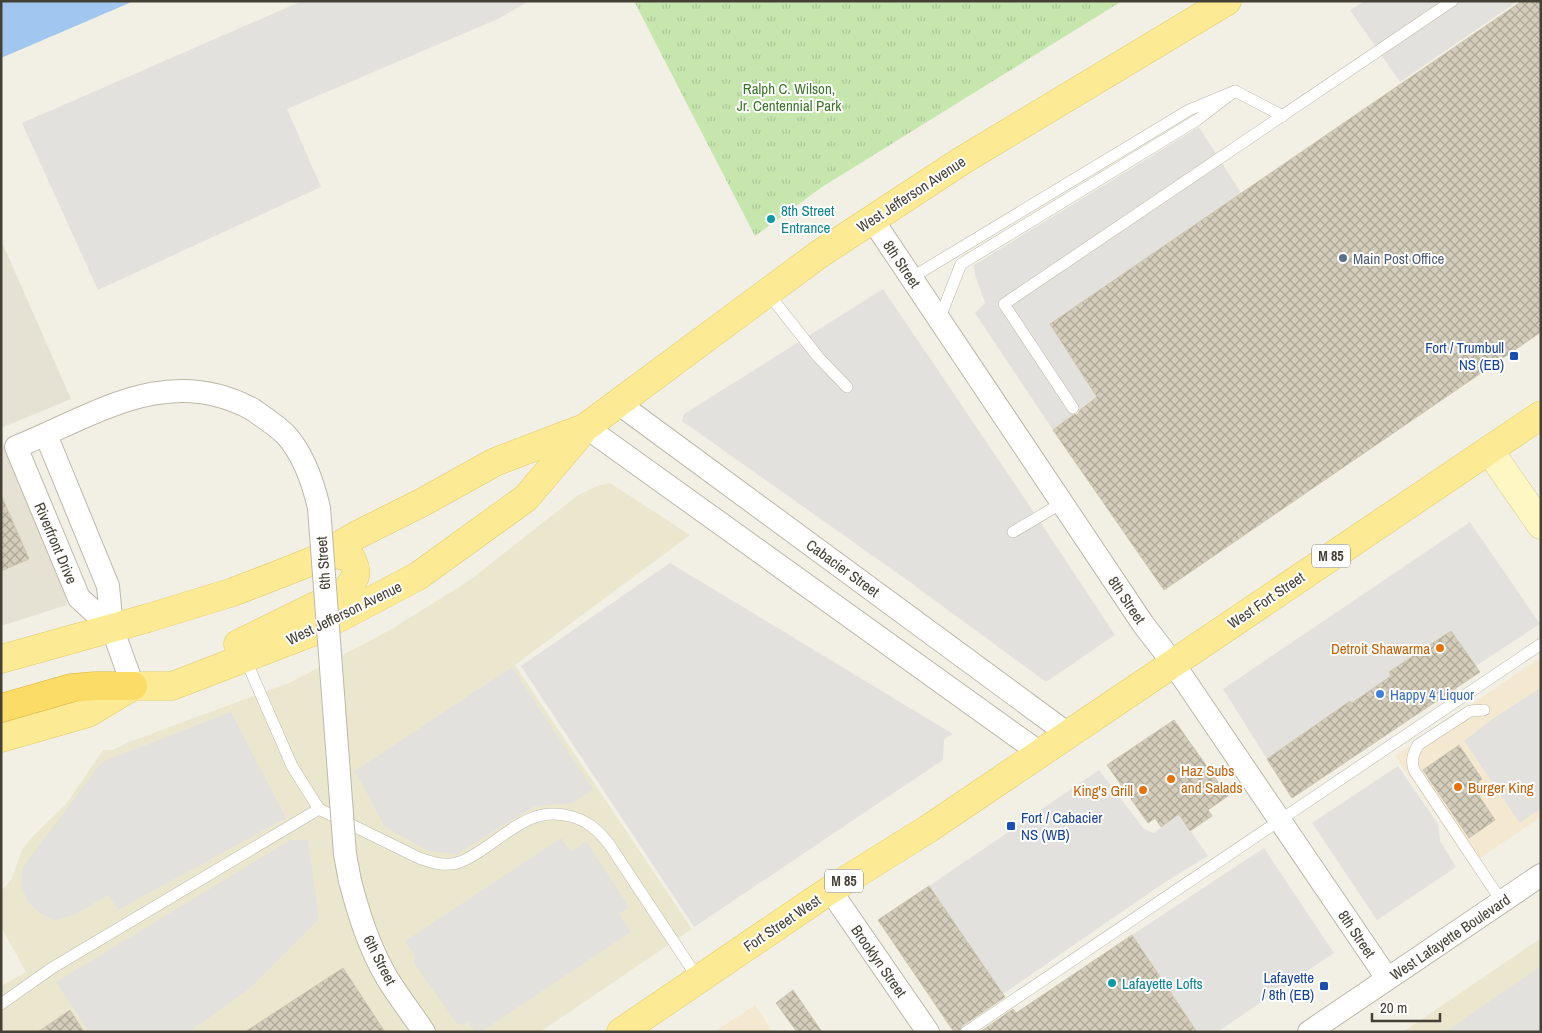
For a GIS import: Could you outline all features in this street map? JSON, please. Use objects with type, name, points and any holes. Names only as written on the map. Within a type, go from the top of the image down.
[{"type":"highway","points":[[1,708],[71,688],[133,686]]},
{"type":"main road","name":"West Jefferson Avenue","points":[[133,686],[172,686],[310,633],[418,576],[526,498],[586,427],[767,292],[872,219],[963,160],[1226,1]]},
{"type":"main road","name":"M 85","points":[[1489,450],[1541,415]]},
{"type":"main road","name":"West Jefferson Avenue","points":[[1,659],[233,592],[315,560],[495,462],[586,427]]},
{"type":"main road","name":"West Fort Street","points":[[1068,734],[1489,450]]},
{"type":"main road","points":[[197,676],[238,643],[346,591],[355,580],[356,568],[350,558],[337,554],[315,560]]},
{"type":"main road","points":[[1,738],[88,713],[133,686]]},
{"type":"main road","name":"Fort Street West","points":[[621,1032],[830,890],[928,829],[1068,734]]},
{"type":"street","name":"8th Street","points":[[872,219],[1143,624],[1174,663],[1387,978]]},
{"type":"street","name":"6th Street","points":[[16,447],[121,402],[147,394],[191,390],[216,394],[235,400],[252,409],[285,434],[297,449],[313,485],[319,508],[345,854],[350,881],[358,911],[371,946],[387,978],[424,1032]]},
{"type":"street","name":"Cabacier Street","points":[[618,403],[1068,734]]},
{"type":"street","points":[[586,427],[1040,753]]},
{"type":"street","name":"Riverfront Drive","points":[[46,435],[108,586],[112,628],[133,686]]},
{"type":"street","name":"Riverfront Drive","points":[[16,447],[79,598],[112,628]]},
{"type":"street","points":[[1489,450],[1541,525]]},
{"type":"street","name":"West Lafayette Boulevard","points":[[1309,1032],[1541,876]]},
{"type":"street","name":"Brooklyn Street","points":[[830,890],[928,1032]]},
{"type":"lane","points":[[1073,408],[1004,304],[1452,1]]},
{"type":"lane","points":[[1235,90],[1283,116]]},
{"type":"lane","points":[[911,278],[1189,110],[1235,90]]},
{"type":"lane","points":[[939,320],[961,264],[1197,120],[1235,90]]},
{"type":"lane","points":[[767,292],[819,358],[847,387]]},
{"type":"lane","points":[[1013,532],[1062,503]]},
{"type":"lane","points":[[966,1032],[1541,644]]},
{"type":"lane","points":[[245,658],[292,766],[319,809],[419,858],[432,863],[447,864],[460,862],[534,816],[557,814],[582,819],[599,831],[609,844],[699,980]]},
{"type":"lane","points":[[1484,710],[1470,711],[1418,745],[1412,762],[1417,775],[1502,902]]},
{"type":"lane","points":[[1,1004],[52,968],[319,809]]},
{"type":"shaded area","points":[[302,1],[529,1],[500,18],[287,109],[321,187],[98,290],[22,123]]},
{"type":"shaded area","points":[[1365,1],[1518,1],[1400,82],[1350,10]]},
{"type":"shaded area","points":[[1199,127],[1241,193],[1050,324],[1097,397],[1053,430],[975,313],[985,303],[975,275],[974,265]]},
{"type":"shaded area","points":[[1,240],[71,399],[1,428]]},
{"type":"shaded area","points":[[883,289],[1115,635],[1046,682],[907,580],[682,421],[684,414]]},
{"type":"shaded area","points":[[1,440],[65,591],[67,605],[1,626]]},
{"type":"shaded area","points":[[610,483],[690,535],[515,665],[692,929],[540,1032],[1,1032],[1,986],[26,972],[1,927],[1,891],[11,880],[22,850],[29,840],[66,804],[103,750],[113,750],[129,742],[291,682],[390,630],[470,580],[578,495],[597,486]]},
{"type":"shaded area","points":[[1470,522],[1540,624],[1476,666],[1451,631],[1389,672],[1391,676],[1352,703],[1350,701],[1267,759],[1223,689]]},
{"type":"shaded area","points":[[670,563],[953,734],[944,739],[943,760],[694,927],[521,666]]},
{"type":"shaded area","points":[[1541,657],[1541,817],[1470,865],[1395,756]]},
{"type":"shaded area","points":[[512,667],[593,789],[573,803],[535,806],[457,854],[429,851],[385,827],[355,771]]},
{"type":"shaded area","points":[[1541,687],[1541,808],[1520,823],[1464,741],[1491,720]]},
{"type":"shaded area","points":[[231,712],[286,818],[118,910],[108,895],[74,915],[55,920],[39,913],[27,900],[21,885],[23,867],[102,762]]},
{"type":"shaded area","points":[[1398,766],[1438,824],[1440,841],[1456,867],[1377,920],[1312,823]]},
{"type":"shaded area","points":[[1099,770],[1144,829],[1154,833],[1179,814],[1208,856],[1165,882],[1003,994],[929,886]]},
{"type":"shaded area","points":[[561,838],[571,852],[586,841],[629,907],[619,914],[631,932],[481,1032],[475,1032],[468,1022],[463,1025],[457,1024],[414,963],[415,956],[405,941]]},
{"type":"shaded area","points":[[290,840],[308,840],[319,919],[249,989],[189,1032],[89,1032],[56,982]]},
{"type":"shaded area","points":[[1264,848],[1334,953],[1217,1032],[1197,1032],[1132,935]]},
{"type":"shaded area","points":[[1541,938],[1541,1032],[1403,1032]]},
{"type":"shaded area","points":[[1541,966],[1541,1032],[1445,1032]]},
{"type":"shaded area","points":[[755,1005],[773,1032],[714,1032]]},
{"type":"green space","name":"Ralph C. Wilson, Jr. Centennial Park","points":[[634,1],[1122,1],[822,187],[755,236]]},
{"type":"water","points":[[1,1],[134,1],[1,58]]},
{"type":"building","name":"Main Post Office","points":[[1522,1],[1541,1],[1541,332],[1164,590],[1053,430],[1073,415],[1078,414],[1080,410],[1097,397],[1050,324]]},
{"type":"building","points":[[1,495],[29,559],[1,571]]},
{"type":"building","points":[[1451,631],[1480,672],[1292,798],[1267,759],[1350,701],[1352,703],[1391,676],[1389,672]]},
{"type":"building","points":[[1174,720],[1228,796],[1208,810],[1212,816],[1190,831],[1179,814],[1161,827],[1155,818],[1148,823],[1107,765]]},
{"type":"building","name":"Burger King","points":[[1459,745],[1482,779],[1478,782],[1485,792],[1479,796],[1495,820],[1469,838],[1423,770]]},
{"type":"building","points":[[929,886],[1005,997],[962,1026],[959,1032],[954,1032],[878,920]]},
{"type":"building","name":"Lafayette Lofts","points":[[1132,935],[1197,1032],[980,1032],[1013,1009],[1016,1013]]},
{"type":"building","points":[[343,968],[385,1032],[245,1032]]},
{"type":"building","points":[[793,990],[822,1032],[797,1032],[776,1003]]},
{"type":"building","points":[[70,1010],[84,1032],[38,1032]]},
{"type":"place","name":"8th Street Entrance","points":[[771,219]]},
{"type":"place","name":"Main Post Office","points":[[1343,258]]},
{"type":"place","name":"Fort / Trumbull NS (EB)","points":[[1514,356]]},
{"type":"place","name":"Detroit Shawarma","points":[[1440,648]]},
{"type":"place","name":"Happy 4 Liquor","points":[[1380,694]]},
{"type":"place","name":"Haz Subs and Salads","points":[[1171,779]]},
{"type":"place","name":"Burger King","points":[[1458,787]]},
{"type":"place","name":"King's Grill","points":[[1143,790]]},
{"type":"place","name":"Fort / Cabacier NS (WB)","points":[[1011,826]]},
{"type":"place","name":"Lafayette Lofts","points":[[1112,983]]},
{"type":"place","name":"Lafayette / 8th (EB)","points":[[1324,986]]}]
